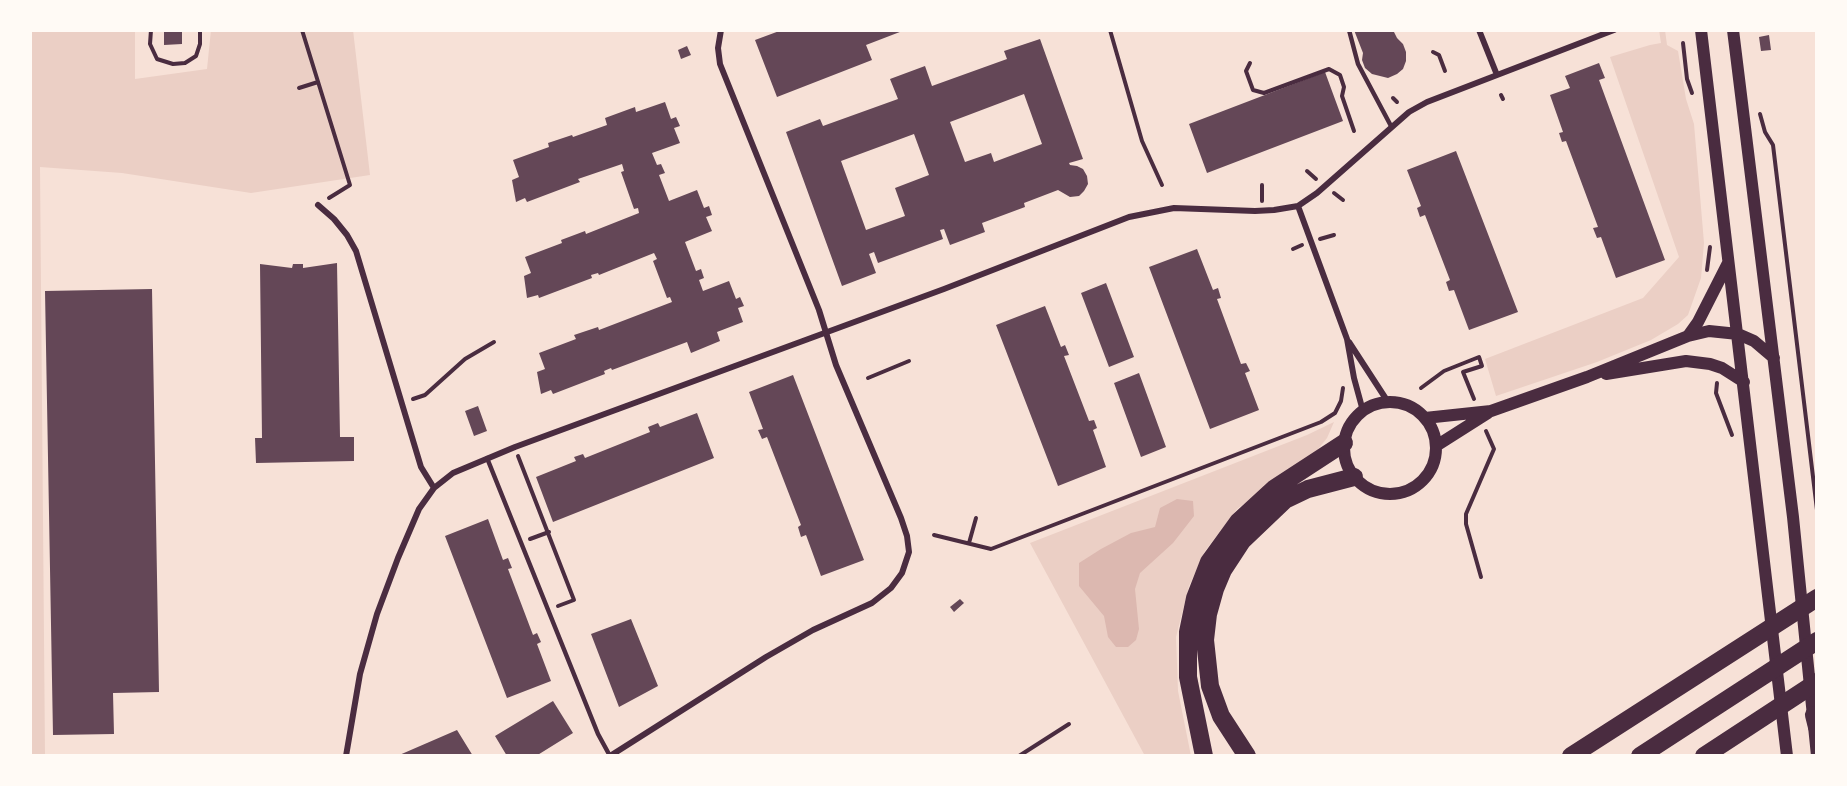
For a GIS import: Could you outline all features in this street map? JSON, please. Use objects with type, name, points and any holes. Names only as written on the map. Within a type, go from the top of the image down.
[{"type":"highway","points":[[1204,756],[1188,676],[1188,632],[1195,598],[1209,562],[1238,522],[1275,488],[1344,443]]},
{"type":"highway","points":[[1247,756],[1221,716],[1209,674],[1205,640],[1208,614],[1219,580],[1242,542],[1285,500],[1308,489],[1354,477]]},
{"type":"highway","points":[[1572,755],[1817,598]]},
{"type":"highway","points":[[1640,756],[1817,640]]},
{"type":"highway","points":[[1704,756],[1817,682]]},
{"type":"main road","points":[[1701,30],[1787,756]]},
{"type":"main road","points":[[1733,30],[1774,358],[1816,721],[1817,756]]},
{"type":"main road","points":[[1688,336],[1698,322],[1728,262]]},
{"type":"main road","points":[[1436,446],[1491,411],[1587,377],[1688,336],[1710,331],[1738,334],[1754,341],[1774,358]]},
{"type":"main road","points":[[1587,377],[1686,361],[1722,368],[1744,382]]},
{"type":"main road","points":[[1388,402],[1415,409],[1425,418],[1433,431],[1436,446],[1434,461],[1428,475],[1418,485],[1404,492],[1390,495],[1377,493],[1364,487],[1354,477],[1347,467],[1344,443],[1353,420],[1374,405],[1388,402]]},
{"type":"main road","points":[[1425,418],[1491,411]]},
{"type":"street","points":[[610,756],[766,657],[813,630],[872,603],[891,588],[902,573],[909,552],[904,527],[836,365],[826,332],[720,64],[718,48],[721,30]]},
{"type":"street","points":[[1479,30],[1497,75]]},
{"type":"street","points":[[346,756],[360,674],[377,614],[415,516],[434,488],[453,473],[515,447],[1129,217],[1174,208],[1263,211],[1298,206],[1317,193],[1408,112],[1427,102],[1614,30]]},
{"type":"street","points":[[318,205],[334,219],[356,251],[421,467],[434,488]]},
{"type":"street","points":[[1298,206],[1347,339],[1363,411]]},
{"type":"street","points":[[1347,339],[1388,402]]},
{"type":"lane","points":[[1349,30],[1358,64],[1391,126]]},
{"type":"lane","points":[[487,458],[594,725],[610,756]]},
{"type":"path","points":[[151,30],[150,44],[157,59],[173,64],[185,63],[196,56],[201,30]]},
{"type":"path","points":[[302,30],[350,184],[318,205]]},
{"type":"path","points":[[1110,30],[1142,141],[1162,185]]},
{"type":"path","points":[[1433,52],[1439,55],[1445,71]]},
{"type":"path","points":[[1250,63],[1246,71],[1253,90],[1264,93],[1329,69],[1340,75],[1344,87],[1342,96],[1354,131]]},
{"type":"path","points":[[299,88],[318,82]]},
{"type":"path","points":[[1393,98],[1397,102]]},
{"type":"path","points":[[1760,114],[1765,132],[1773,145],[1817,510]]},
{"type":"path","points":[[412,399],[425,395],[465,359],[494,342]]},
{"type":"path","points":[[1420,388],[1444,371],[1479,357],[1482,366],[1463,372]]},
{"type":"path","points":[[868,378],[909,361]]},
{"type":"path","points":[[934,535],[991,549],[1321,422],[1335,413],[1344,390],[1342,382]]},
{"type":"path","points":[[515,447],[574,600]]},
{"type":"path","points":[[1481,577],[1466,524],[1466,514],[1494,449]]},
{"type":"path","points":[[969,543],[975,518]]},
{"type":"path","points":[[521,542],[549,532]]},
{"type":"path","points":[[1019,756],[1069,724]]},
{"type":"shaded area","points":[[30,30],[135,30],[135,79],[207,69],[211,30],[353,30],[370,175],[251,193],[122,173],[40,167],[45,756],[30,756]]},
{"type":"shaded area","points":[[1659,30],[1665,30],[1667,45],[1678,51],[1686,99],[1694,124],[1704,243],[1701,278],[1688,315],[1678,324],[1651,340],[1597,362],[1496,396],[1485,359],[1643,298],[1679,257],[1610,57],[1661,43]]},
{"type":"shaded area","points":[[1334,422],[1327,438],[1315,453],[1237,509],[1205,551],[1189,586],[1176,637],[1178,691],[1191,756],[1145,756],[1030,543],[1307,435]]},
{"type":"shaded area","points":[[1177,499],[1193,501],[1194,516],[1173,543],[1140,573],[1135,589],[1139,629],[1136,640],[1128,647],[1116,647],[1108,637],[1104,616],[1079,586],[1079,563],[1131,533],[1155,527],[1160,508]]},
{"type":"building","points":[[164,30],[182,30],[182,44],[164,45]]},
{"type":"building","points":[[782,30],[905,30],[866,45],[872,60],[777,97],[755,40]]},
{"type":"building","points":[[1354,30],[1393,30],[1406,52],[1403,69],[1388,78],[1372,74],[1365,68],[1362,60],[1363,53]]},
{"type":"building","points":[[1769,35],[1771,50],[1761,51],[1759,37]]},
{"type":"building","points":[[1040,39],[1083,159],[1069,163],[1083,169],[1087,176],[1088,184],[1084,191],[1079,196],[1070,197],[1058,190],[1024,203],[1025,207],[982,223],[985,232],[950,245],[944,229],[940,230],[943,239],[878,263],[874,252],[869,254],[876,273],[842,286],[786,132],[820,119],[823,126],[898,99],[890,79],[925,66],[932,86],[1007,59],[1004,51]],"holes":[[[1024,94],[1042,144],[994,162],[991,153],[965,162],[950,122]],[[914,134],[929,175],[895,188],[905,216],[866,230],[841,161]]]},
{"type":"building","points":[[687,46],[691,55],[681,59],[678,50]]},
{"type":"building","points":[[1599,63],[1605,78],[1599,80],[1665,260],[1616,278],[1601,237],[1597,238],[1593,228],[1598,227],[1566,141],[1562,142],[1559,133],[1563,132],[1550,95],[1570,88],[1565,76]]},
{"type":"building","points":[[1325,72],[1343,121],[1207,173],[1189,124]]},
{"type":"building","points":[[665,102],[671,119],[676,117],[680,126],[674,128],[680,143],[652,153],[657,165],[661,164],[665,173],[659,175],[669,201],[697,190],[704,208],[709,206],[712,215],[706,217],[712,231],[685,242],[696,271],[701,269],[704,278],[699,280],[703,291],[729,281],[736,299],[740,297],[744,306],[738,308],[743,322],[717,332],[720,341],[691,353],[687,342],[612,370],[611,368],[604,371],[605,374],[553,394],[551,390],[541,394],[537,372],[545,369],[539,353],[576,339],[574,335],[598,327],[599,330],[672,302],[670,297],[667,298],[653,261],[657,259],[654,253],[599,275],[598,273],[591,275],[592,278],[539,298],[538,295],[527,298],[524,276],[531,273],[525,257],[562,243],[561,240],[585,231],[586,234],[639,213],[638,208],[634,209],[621,172],[624,171],[622,164],[578,179],[580,182],[527,202],[525,198],[516,202],[512,180],[519,177],[513,160],[549,147],[548,143],[607,125],[605,118],[635,107],[636,112]]},
{"type":"building","points":[[1456,151],[1518,312],[1469,330],[1454,290],[1449,291],[1446,282],[1450,280],[1425,215],[1420,217],[1417,208],[1421,206],[1407,170]]},
{"type":"building","points":[[1197,249],[1213,290],[1218,288],[1221,298],[1217,299],[1241,364],[1246,363],[1250,371],[1245,373],[1259,410],[1210,429],[1149,267]]},
{"type":"building","points":[[337,263],[340,437],[354,437],[354,461],[256,463],[255,438],[262,438],[260,264],[292,268],[293,264],[303,264],[303,268]]},
{"type":"building","points":[[1106,283],[1134,357],[1109,367],[1081,293]]},
{"type":"building","points":[[152,289],[159,692],[113,693],[114,734],[53,735],[45,291]]},
{"type":"building","points":[[1045,306],[1061,347],[1065,345],[1069,355],[1064,356],[1089,421],[1094,420],[1097,428],[1093,430],[1106,467],[1058,486],[996,325]]},
{"type":"building","points":[[1139,373],[1166,447],[1141,457],[1114,383]]},
{"type":"building","points":[[793,375],[864,560],[821,576],[806,535],[801,537],[798,527],[801,525],[767,437],[762,439],[758,430],[763,429],[749,392]]},
{"type":"building","points":[[478,406],[487,431],[474,436],[465,411]]},
{"type":"building","points":[[697,413],[714,458],[553,522],[536,477],[576,461],[574,457],[583,454],[585,458],[650,432],[648,427],[658,423],[660,427]]},
{"type":"building","points":[[488,519],[503,560],[508,558],[512,568],[508,569],[533,635],[537,633],[541,642],[537,644],[551,681],[507,698],[445,536]]},
{"type":"building","points":[[960,599],[964,603],[954,612],[950,607]]},
{"type":"building","points":[[631,619],[658,686],[619,707],[591,634]]},
{"type":"building","points":[[553,701],[573,733],[536,756],[507,756],[495,736]]},
{"type":"building","points":[[457,730],[473,756],[397,756]]}]
